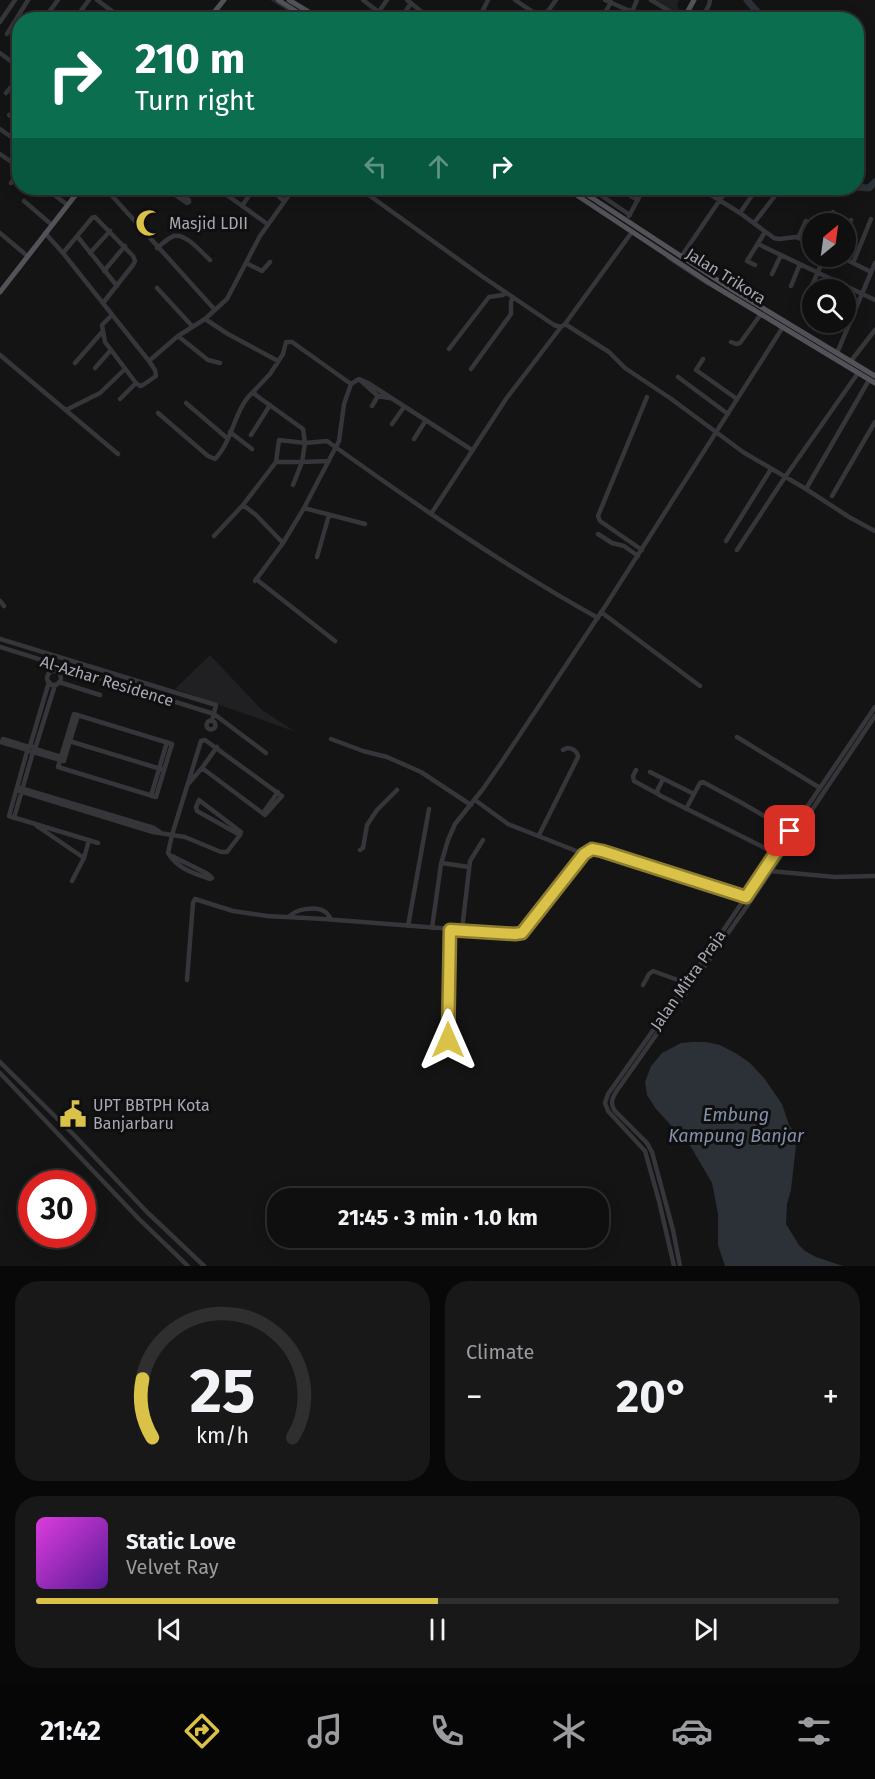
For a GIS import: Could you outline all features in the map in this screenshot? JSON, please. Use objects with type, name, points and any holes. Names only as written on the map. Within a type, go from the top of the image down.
[{"type":"main road","points":[[215,12],[226,0]]},
{"type":"main road","points":[[278,0],[297,12]]},
{"type":"main road","points":[[289,0],[309,12]]},
{"type":"main road","points":[[0,286],[45,233],[72,195]]},
{"type":"main road","points":[[0,292],[74,195]]},
{"type":"main road","name":"Jalan Trikora","points":[[576,195],[632,232],[640,234],[681,257],[858,373],[873,380]]},
{"type":"main road","name":"Jalan Trikora","points":[[588,195],[711,284],[783,327],[837,353],[873,380]]},
{"type":"street","points":[[0,22],[15,0]]},
{"type":"street","points":[[97,0],[114,12]]},
{"type":"street","points":[[363,0],[377,12]]},
{"type":"street","points":[[515,0],[532,12]]},
{"type":"street","points":[[546,12],[556,0]]},
{"type":"street","points":[[608,1],[631,11],[637,0]]},
{"type":"street","points":[[651,0],[671,12]]},
{"type":"street","points":[[409,1],[422,12]]},
{"type":"street","points":[[7,34],[12,26]]},
{"type":"street","points":[[0,53],[12,62]]},
{"type":"street","points":[[6,93],[12,87]]},
{"type":"street","points":[[0,162],[2,155]]},
{"type":"street","points":[[54,195],[65,203]]},
{"type":"street","points":[[111,195],[215,310]]},
{"type":"street","points":[[227,195],[266,223]]},
{"type":"street","points":[[242,206],[249,195]]},
{"type":"street","points":[[278,195],[284,201]]},
{"type":"street","points":[[148,361],[178,336],[205,319],[227,299],[261,236],[289,195]]},
{"type":"street","points":[[369,195],[554,325],[563,326],[609,352],[625,368],[749,456],[875,531]]},
{"type":"street","points":[[600,195],[630,215]]},
{"type":"street","points":[[629,195],[638,200]]},
{"type":"street","points":[[627,221],[640,195]]},
{"type":"street","points":[[714,195],[777,239],[798,237],[802,239]]},
{"type":"street","points":[[681,257],[723,195]]},
{"type":"street","points":[[740,213],[752,195]]},
{"type":"street","points":[[754,223],[776,195]]},
{"type":"street","points":[[24,201],[51,224]]},
{"type":"street","points":[[63,253],[95,217],[133,256],[135,261],[103,303]]},
{"type":"street","points":[[856,255],[870,219]]},
{"type":"street","points":[[798,237],[802,229]]},
{"type":"street","points":[[90,253],[110,231]]},
{"type":"street","points":[[431,514],[506,399],[632,232]]},
{"type":"street","points":[[755,265],[747,261],[765,232]]},
{"type":"street","points":[[0,233],[25,254]]},
{"type":"street","points":[[45,233],[63,253],[103,303],[155,370],[156,376],[143,385],[139,386],[136,383],[105,342],[102,324],[112,315]]},
{"type":"street","points":[[77,236],[117,286]]},
{"type":"street","points":[[157,248],[177,236],[187,240],[210,260]]},
{"type":"street","points":[[758,244],[832,279]]},
{"type":"street","points":[[104,270],[124,246]]},
{"type":"street","points":[[772,274],[781,255]]},
{"type":"street","points":[[246,263],[262,271],[270,262]]},
{"type":"street","points":[[837,353],[875,263]]},
{"type":"street","points":[[791,286],[800,264]]},
{"type":"street","points":[[856,264],[871,272]]},
{"type":"street","points":[[815,279],[820,267]]},
{"type":"street","points":[[157,288],[192,326]]},
{"type":"street","points":[[856,291],[875,300]]},
{"type":"street","points":[[449,349],[489,297],[502,296],[506,293]]},
{"type":"street","points":[[471,369],[512,314],[513,297]]},
{"type":"street","points":[[731,342],[740,343],[761,314]]},
{"type":"street","points":[[205,319],[278,361]]},
{"type":"street","points":[[432,928],[442,862],[452,831],[501,763],[642,550],[783,327]]},
{"type":"street","points":[[851,362],[875,330]]},
{"type":"street","points":[[75,363],[104,331]]},
{"type":"street","points":[[178,336],[208,360],[220,363]]},
{"type":"street","points":[[158,413],[214,459],[220,454],[246,400],[270,374],[283,354],[286,342],[290,341],[351,384]]},
{"type":"street","points":[[95,368],[111,350]]},
{"type":"street","points":[[0,355],[118,454]]},
{"type":"street","points":[[703,359],[694,369],[737,399]]},
{"type":"street","points":[[66,410],[100,393],[125,369]]},
{"type":"street","points":[[738,550],[785,477],[858,373]]},
{"type":"street","points":[[678,377],[728,414]]},
{"type":"street","points":[[359,379],[472,450]]},
{"type":"street","points":[[335,641],[256,580],[283,543],[304,508],[335,448],[340,438],[344,404],[351,384],[359,379]]},
{"type":"street","points":[[359,379],[364,386],[378,396],[391,399]]},
{"type":"street","points":[[806,489],[873,380]]},
{"type":"street","points":[[120,399],[136,383]]},
{"type":"street","points":[[253,392],[303,429],[302,462],[293,485]]},
{"type":"street","points":[[372,406],[378,396]]},
{"type":"street","points":[[642,550],[600,521],[598,516],[647,397]]},
{"type":"street","points":[[186,403],[252,449]]},
{"type":"street","points":[[251,435],[270,405]]},
{"type":"street","points":[[392,424],[404,407]]},
{"type":"street","points":[[414,439],[426,420]]},
{"type":"street","points":[[832,496],[875,422]]},
{"type":"street","points":[[214,537],[243,506],[276,462],[279,440],[304,443],[327,441],[506,564],[597,618]]},
{"type":"street","points":[[276,462],[328,461]]},
{"type":"street","points":[[726,541],[771,469]]},
{"type":"street","points":[[243,506],[256,515],[283,543]]},
{"type":"street","points":[[304,508],[365,524]]},
{"type":"street","points":[[317,556],[329,515]]},
{"type":"street","points":[[598,534],[612,543],[624,546],[638,556]]},
{"type":"street","points":[[601,612],[700,686]]},
{"type":"street","name":"Al-Azhar Residence","points":[[0,639],[216,705],[214,714]]},
{"type":"street","name":"Al-Azhar Residence","points":[[0,648],[214,714],[266,753]]},
{"type":"street","points":[[54,656],[47,678],[54,683],[100,695]]},
{"type":"street","points":[[64,659],[60,675],[48,694],[11,817],[98,843]]},
{"type":"street","points":[[50,672],[56,671],[60,675]]},
{"type":"street","name":"Jalan Mitra Praja","points":[[680,1266],[652,1152],[647,1143],[615,1111],[612,1107],[612,1099],[875,707]]},
{"type":"street","points":[[74,714],[167,742],[156,797],[58,767],[68,741],[74,714]]},
{"type":"street","points":[[168,854],[200,742],[205,740],[210,729],[207,724],[212,721],[214,714]]},
{"type":"street","name":"Jalan Mitra Praja","points":[[674,1266],[654,1178],[645,1151],[608,1111],[605,1103],[608,1094],[686,983],[771,871],[875,716]]},
{"type":"street","points":[[737,736],[820,788]]},
{"type":"street","points":[[331,739],[387,757],[421,772],[508,824],[584,854]]},
{"type":"street","points":[[202,768],[266,815],[281,797],[278,792],[205,740]]},
{"type":"street","points":[[2,741],[62,759]]},
{"type":"street","points":[[68,741],[162,769]]},
{"type":"street","points":[[187,785],[217,747]]},
{"type":"street","points":[[539,835],[578,757],[572,748],[563,750]]},
{"type":"street","points":[[636,770],[633,776],[634,781],[775,853]]},
{"type":"street","points":[[650,772],[694,794]]},
{"type":"street","points":[[657,794],[663,779]]},
{"type":"street","points":[[686,809],[700,783],[703,782],[790,831]]},
{"type":"street","points":[[19,789],[153,832],[193,839],[225,853],[240,835],[241,831],[198,800],[196,811],[240,835]]},
{"type":"street","points":[[360,850],[363,848],[367,825],[377,810],[397,790]]},
{"type":"street","points":[[408,926],[429,809]]},
{"type":"street","points":[[33,824],[84,858]]},
{"type":"street","points":[[72,881],[84,858],[89,840]]},
{"type":"street","points":[[462,930],[469,867],[472,857],[483,840]]},
{"type":"street","points":[[187,981],[194,900],[240,913],[515,934],[522,933],[584,854],[592,849],[749,898]]},
{"type":"street","points":[[168,854],[208,874],[211,878],[185,870],[168,854]]},
{"type":"street","points":[[442,862],[469,867]]},
{"type":"street","points":[[771,871],[835,877],[875,876]]},
{"type":"street","points":[[289,917],[297,910],[318,909],[327,913],[331,919]]},
{"type":"street","points":[[448,1040],[450,930]]},
{"type":"street","points":[[643,985],[653,971],[686,983]]},
{"type":"street","points":[[0,1062],[147,1212],[204,1266]]},
{"type":"street","points":[[0,1073],[188,1266]]},
{"type":"street","points":[[140,1219],[147,1212]]},
{"type":"street","points":[[164,1242],[171,1234]]},
{"type":"shaded area","points":[[655,0],[679,0],[677,5],[679,12]]},
{"type":"shaded area","points":[[210,655],[262,710],[296,732],[175,689]]},
{"type":"water","name":"Embung Kampung Banjar","points":[[681,1043],[720,1045],[737,1054],[750,1063],[764,1078],[782,1104],[789,1125],[797,1136],[786,1224],[805,1251],[843,1266],[725,1266],[718,1245],[718,1214],[712,1183],[691,1147],[656,1109],[647,1095],[645,1082],[651,1066],[662,1053]]},
{"type":"waterway","points":[[272,0],[291,12]]},
{"type":"waterway","points":[[747,0],[757,12]]},
{"type":"waterway","points":[[864,188],[869,188],[875,182]]},
{"type":"waterway","points":[[667,258],[708,285]]},
{"type":"place","name":"Masjid LDII","points":[[149,223]]},
{"type":"place","name":"UPT BBTPH Kota Banjarbaru","points":[[73,1114]]},
{"type":"route","points":[[448,1040],[450,930],[522,933],[584,854],[592,849],[746,897],[790,831]]}]
